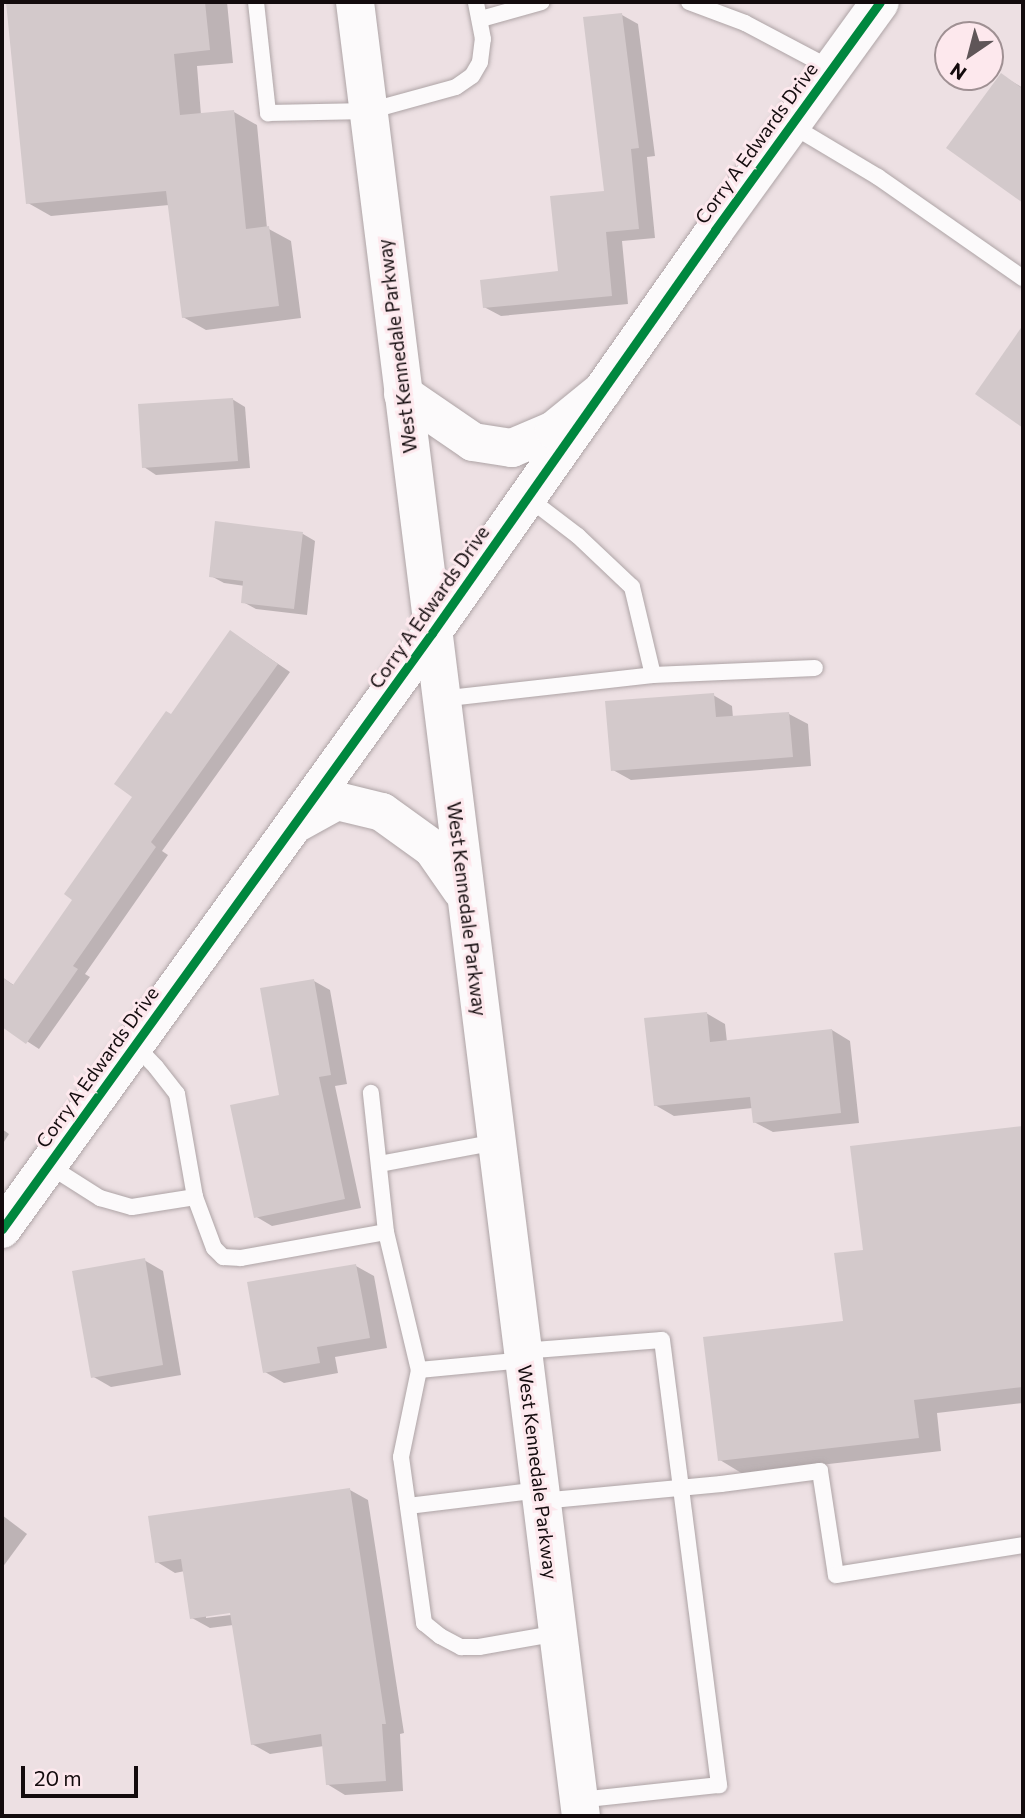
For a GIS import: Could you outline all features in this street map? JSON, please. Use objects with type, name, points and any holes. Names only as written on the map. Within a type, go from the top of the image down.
[{"type":"main road","name":"West Kennedale Parkway","points":[[355,2],[580,1808]]},
{"type":"main road","name":"Corry A Edwards Drive","points":[[2,1229],[432,633],[880,2]]},
{"type":"main road","points":[[403,394],[473,442],[512,448],[554,430],[603,390]]},
{"type":"main road","points":[[295,824],[337,802],[382,812],[432,848],[466,896]]},
{"type":"lane","points":[[256,2],[268,114],[369,111],[456,87],[471,76],[480,62],[481,19],[476,2]]},
{"type":"lane","points":[[481,19],[542,2]]},
{"type":"lane","points":[[689,2],[745,23],[832,69]]},
{"type":"lane","points":[[791,125],[878,177],[1023,278]]},
{"type":"lane","points":[[527,497],[578,536],[632,587],[653,675]]},
{"type":"lane","points":[[440,699],[653,675],[815,668]]},
{"type":"lane","points":[[135,1045],[177,1094],[195,1197],[214,1248],[223,1257],[241,1258],[386,1232]]},
{"type":"lane","points":[[371,1093],[386,1232],[419,1370],[401,1457],[424,1623],[461,1647],[479,1647],[558,1633]]},
{"type":"lane","points":[[380,1164],[496,1142]]},
{"type":"lane","points":[[48,1165],[100,1198],[132,1206],[195,1197]]},
{"type":"lane","points":[[419,1370],[523,1355],[662,1340],[719,1785],[580,1808]]},
{"type":"lane","points":[[408,1506],[541,1495],[681,1488],[820,1471],[836,1576],[1023,1545]]},
{"type":"building","points":[[6,2],[205,2],[210,50],[174,54],[180,115],[234,110],[246,229],[269,226],[279,306],[182,318],[166,191],[26,204]]},
{"type":"building","points":[[622,13],[639,148],[631,149],[639,229],[606,232],[612,296],[483,308],[480,280],[558,271],[550,196],[604,191],[583,17]]},
{"type":"building","points":[[1004,75],[1023,89],[1023,203],[946,148],[988,91],[1004,91]]},
{"type":"building","points":[[1023,325],[1023,428],[975,394]]},
{"type":"building","points":[[233,398],[238,461],[142,468],[138,404]]},
{"type":"building","points":[[215,521],[303,532],[294,609],[241,603],[243,581],[209,577]]},
{"type":"building","points":[[230,630],[278,664],[151,842],[156,847],[73,966],[78,969],[26,1044],[2,1027],[2,977],[13,985],[72,900],[64,894],[132,797],[114,784],[166,711],[171,714]]},
{"type":"building","points":[[714,693],[716,717],[789,712],[793,757],[611,771],[605,701]]},
{"type":"building","points":[[314,979],[331,1075],[319,1077],[345,1199],[254,1218],[230,1105],[279,1095],[260,988]]},
{"type":"building","points":[[707,1012],[710,1042],[832,1029],[841,1113],[753,1123],[750,1097],[654,1106],[644,1018]]},
{"type":"building","points":[[1023,1126],[1023,1387],[914,1400],[919,1438],[718,1461],[703,1337],[843,1321],[834,1253],[863,1250],[850,1146]]},
{"type":"building","points":[[145,1258],[163,1365],[91,1378],[72,1271]]},
{"type":"building","points":[[356,1264],[370,1338],[317,1347],[320,1363],[263,1373],[247,1282]]},
{"type":"building","points":[[350,1488],[386,1724],[382,1724],[386,1781],[326,1785],[321,1734],[251,1745],[230,1613],[190,1619],[181,1559],[155,1563],[148,1516]]},
{"type":"cycle path","points":[[2,1229],[432,633],[715,230],[880,2]]}]
